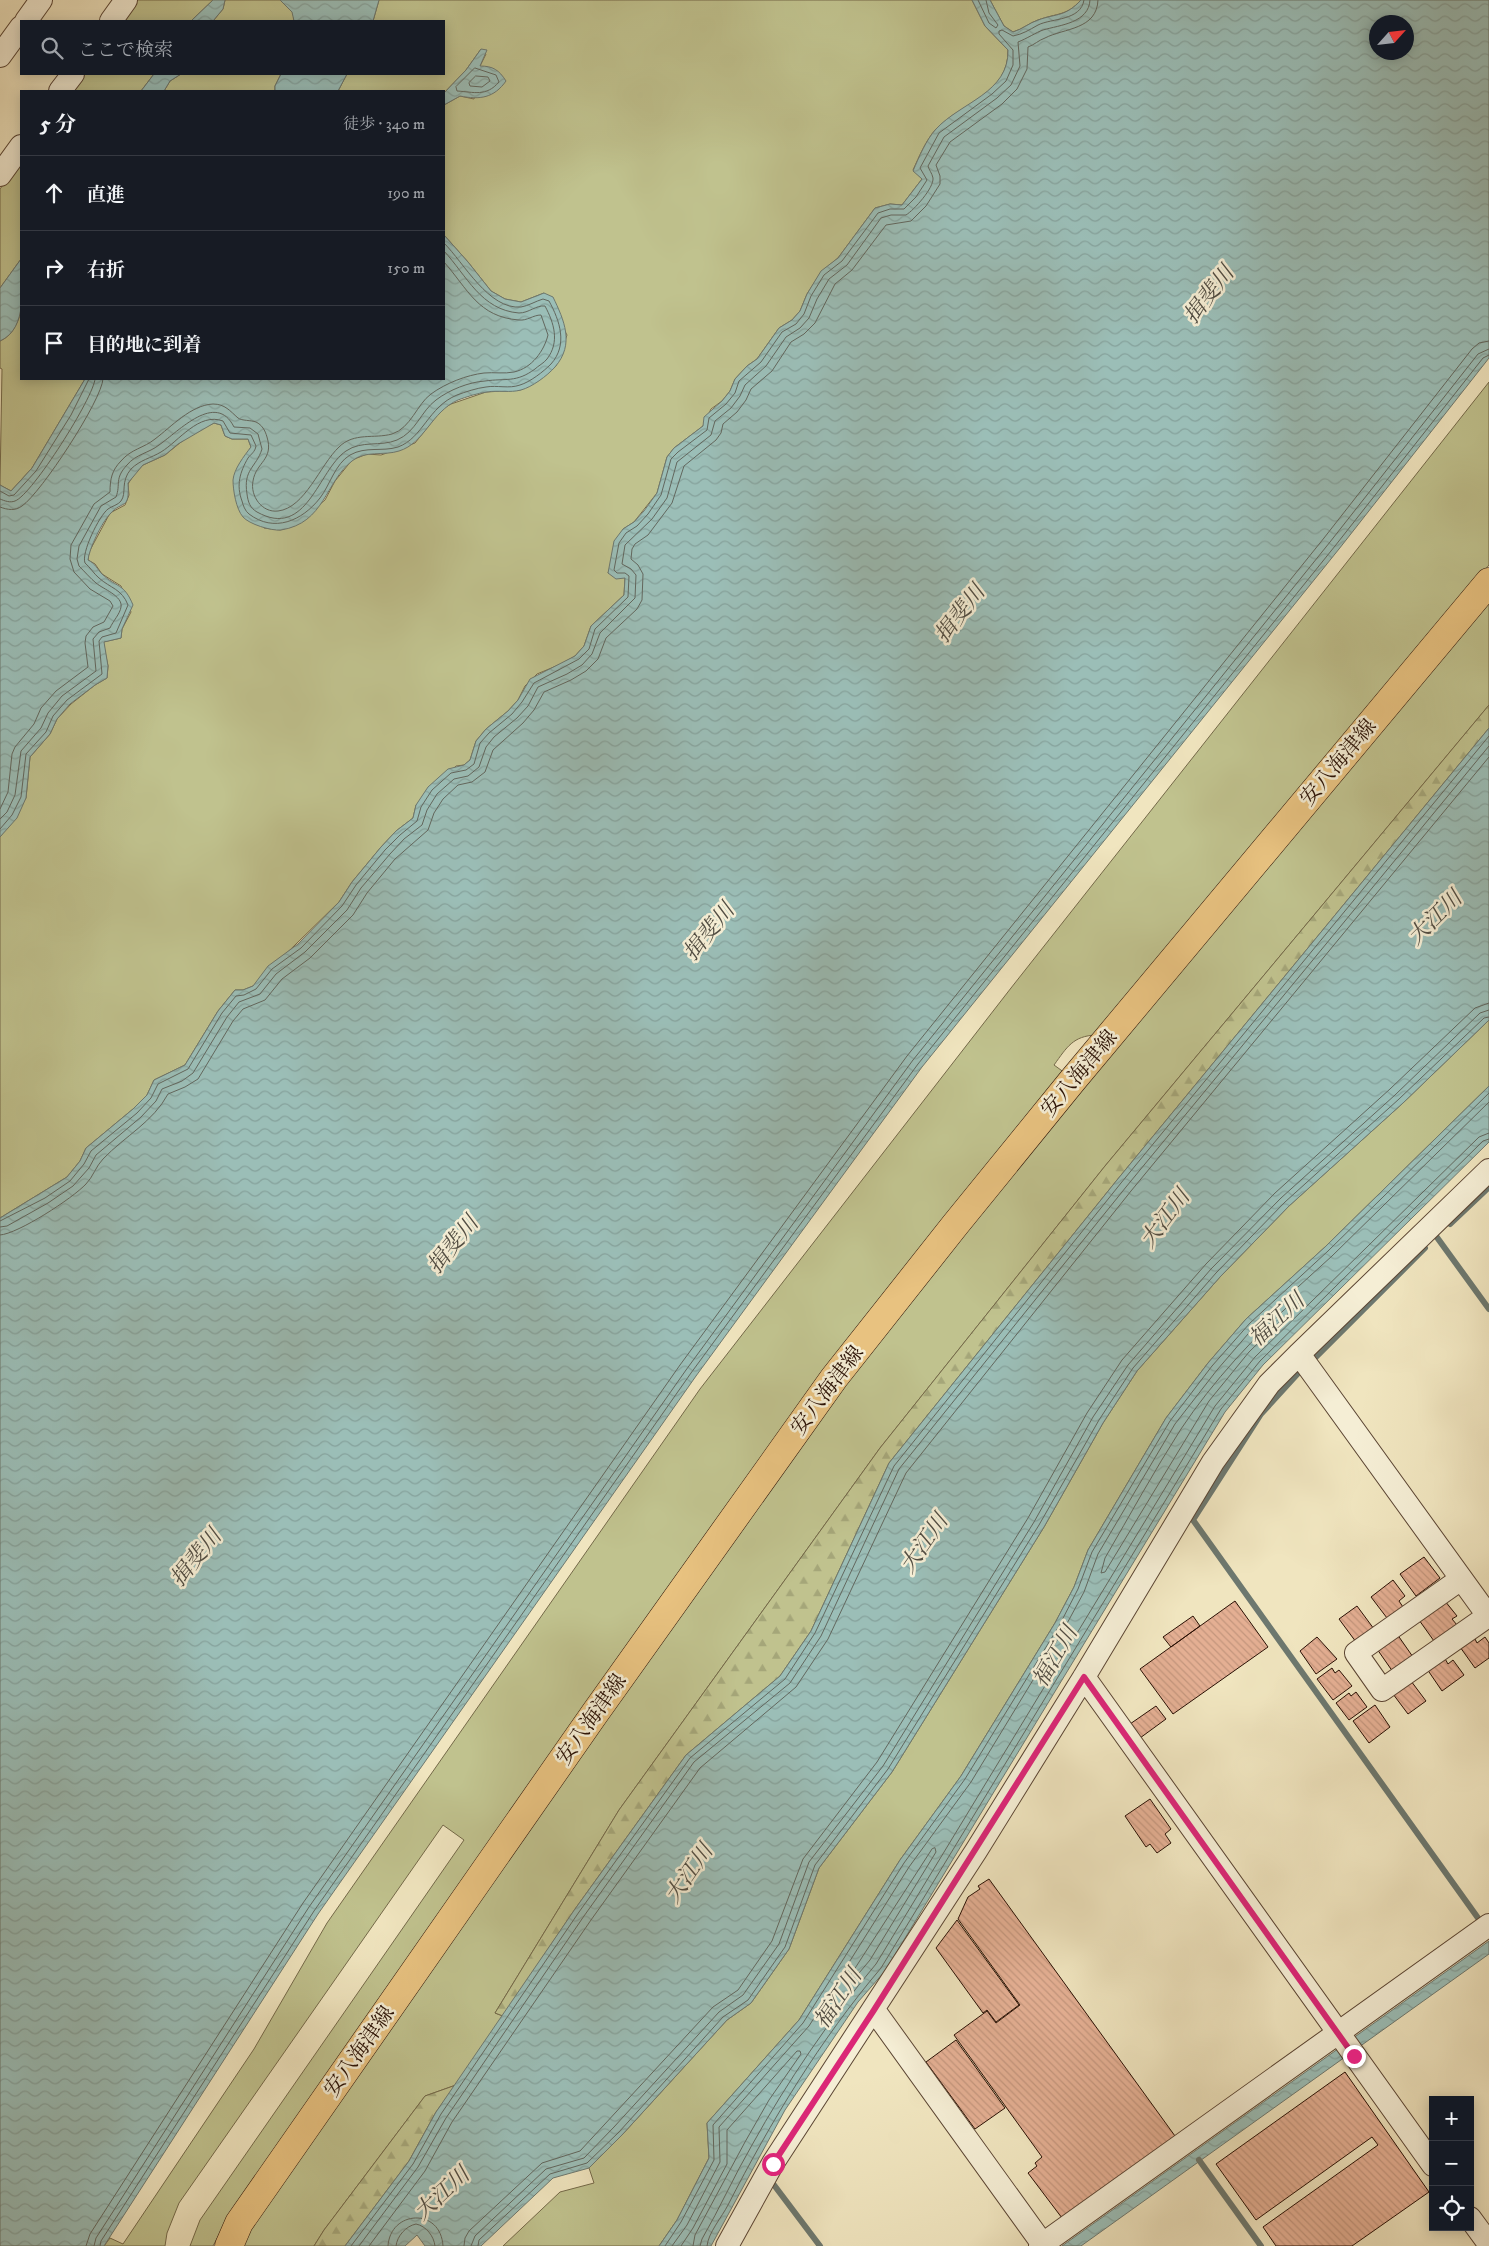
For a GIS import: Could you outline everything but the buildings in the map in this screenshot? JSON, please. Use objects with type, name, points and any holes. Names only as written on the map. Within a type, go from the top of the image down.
[{"type":"main road","name":"安八海津線","points":[[228,2246],[239,2223],[590,1721],[834,1378],[955,1224],[1072,1081],[1489,582]]},
{"type":"street","points":[[27,20],[41,0]]},
{"type":"street","points":[[112,20],[126,0]]},
{"type":"street","points":[[0,56],[20,28]]},
{"type":"street","points":[[61,90],[72,75]]},
{"type":"street","points":[[0,175],[20,147]]},
{"type":"street","points":[[727,2246],[773,2164],[874,2010],[1084,1677],[1212,1462],[1269,1384],[1489,1170]]},
{"type":"street","points":[[1299,1354],[1489,1617],[1382,1690],[1356,1653],[1461,1579]]},
{"type":"street","points":[[1084,1677],[1429,2159]]},
{"type":"street","points":[[874,2010],[1042,2245],[1345,2043],[1489,1925]]},
{"type":"street","points":[[1474,2223],[1489,2244]]},
{"type":"green space","points":[[137,0],[213,0],[192,20],[123,20]]},
{"type":"green space","points":[[225,0],[280,0],[293,12],[294,20],[214,20],[223,9]]},
{"type":"green space","points":[[379,0],[972,0],[985,26],[1008,50],[1006,65],[1001,77],[993,87],[947,120],[929,138],[913,170],[922,179],[902,205],[890,204],[875,208],[838,258],[821,272],[807,294],[800,311],[792,320],[779,328],[757,359],[747,366],[735,379],[730,391],[722,401],[711,409],[703,426],[674,448],[667,457],[657,493],[634,522],[623,529],[608,573],[625,577],[624,595],[591,626],[584,646],[575,656],[537,674],[525,686],[518,700],[508,711],[486,729],[476,741],[470,760],[464,765],[456,766],[416,805],[413,818],[396,831],[381,847],[352,882],[339,902],[253,986],[243,990],[235,990],[218,1011],[185,1065],[154,1080],[147,1095],[133,1109],[86,1148],[80,1161],[67,1177],[0,1218],[0,837],[26,798],[30,757],[50,734],[57,719],[71,704],[107,678],[108,666],[103,642],[121,638],[122,629],[131,612],[121,586],[102,574],[95,564],[88,560],[89,552],[110,513],[125,505],[129,495],[128,484],[135,473],[143,465],[165,455],[191,434],[214,423],[221,425],[225,436],[232,439],[248,439],[251,447],[238,468],[264,528],[280,530],[294,526],[325,500],[335,481],[352,460],[367,454],[381,455],[415,443],[442,409],[451,404],[486,392],[520,390],[534,383],[556,366],[567,335],[544,293],[521,302],[505,299],[491,291],[445,236],[445,104],[460,96],[474,99],[480,66],[486,54],[481,49],[466,70],[445,92],[445,90],[339,90],[346,75],[445,75],[445,20],[373,20]]},
{"type":"green space","points":[[990,0],[1081,0],[1066,12],[1038,20],[1013,32],[1004,26]]},
{"type":"green space","points":[[83,75],[153,75],[142,90],[72,90]]},
{"type":"green space","points":[[179,75],[280,75],[275,90],[165,90],[170,81]]},
{"type":"green space","points":[[20,161],[20,260],[0,288],[0,189]]},
{"type":"green space","points":[[20,315],[20,380],[84,380],[32,468],[11,491],[0,485],[2,369],[0,368],[0,341],[11,333]]},
{"type":"green space","points":[[1489,382],[1489,565],[1096,1035],[1076,1040],[1063,1053],[1054,1065],[1065,1073],[221,2231],[213,2246],[190,2246],[200,2220],[464,1840],[443,1825],[179,2203],[167,2233],[165,2246],[104,2246],[110,2238],[123,2244],[254,2049],[327,1923],[700,1389],[1011,988]]},
{"type":"green space","points":[[1489,599],[1489,705],[1105,1166],[880,1448],[619,1810],[495,2013],[503,2016],[456,2085],[425,2096],[314,2246],[242,2246],[250,2220],[843,1385],[967,1225]]},
{"type":"green space","points":[[1489,705],[1489,728],[1117,1180],[889,1463],[811,1631],[780,1676],[686,1755],[575,1909],[503,2016],[495,2013],[619,1810],[880,1448],[1105,1166]]},
{"type":"green space","points":[[1489,1020],[1489,1086],[1325,1247],[1246,1319],[1208,1363],[1166,1418],[1088,1550],[1074,1587],[1055,1623],[961,1776],[900,1860],[799,2020],[707,2123],[709,2158],[677,2220],[659,2246],[503,2246],[560,2192],[594,2183],[589,2168],[622,2135],[727,2020],[751,2003],[789,1949],[819,1868],[892,1772],[1044,1527],[1103,1423],[1137,1371],[1220,1277],[1289,1206],[1403,1103]]},
{"type":"green space","points":[[456,2085],[436,2112],[409,2161],[345,2246],[314,2246],[425,2096]]},
{"type":"water","points":[[213,0],[225,0],[223,9],[214,20],[192,20]]},
{"type":"water","points":[[280,0],[379,0],[373,20],[294,20],[292,12]]},
{"type":"water","name":"揖斐川","points":[[972,0],[990,0],[1004,26],[1013,32],[1038,20],[1066,12],[1081,0],[1489,0],[1489,358],[1339,549],[922,1067],[696,1376],[318,1914],[104,2246],[0,2246],[0,1218],[67,1177],[80,1161],[86,1148],[147,1095],[154,1080],[185,1065],[218,1011],[235,990],[243,990],[253,986],[268,966],[298,944],[339,902],[352,882],[381,847],[396,831],[413,818],[416,805],[428,787],[448,769],[464,765],[470,760],[476,741],[486,729],[518,700],[530,679],[575,656],[584,646],[591,626],[624,595],[625,578],[616,579],[608,573],[614,541],[623,529],[634,522],[644,511],[657,493],[667,457],[674,448],[703,426],[704,417],[722,401],[730,391],[735,379],[747,366],[757,359],[779,328],[792,320],[800,311],[807,294],[821,271],[838,258],[875,208],[890,204],[902,205],[922,179],[913,171],[932,133],[946,120],[992,87],[1001,77],[1006,65],[1008,50],[985,26]]},
{"type":"water","points":[[481,49],[487,50],[480,66],[495,69],[506,81],[497,91],[486,96],[474,98],[460,96],[445,104],[445,92],[466,70]]},
{"type":"water","points":[[153,75],[179,75],[170,81],[165,90],[142,90]]},
{"type":"water","points":[[280,75],[346,75],[339,90],[275,90]]},
{"type":"water","points":[[445,236],[491,291],[505,299],[521,302],[544,293],[553,297],[564,323],[566,332],[565,350],[555,367],[539,381],[521,390],[495,391],[472,395],[458,400],[441,412],[422,435],[408,447],[399,451],[369,454],[357,458],[343,470],[316,511],[296,526],[281,530],[272,529],[255,524],[243,517],[235,499],[233,480],[237,467],[251,447],[248,439],[232,439],[225,436],[221,425],[214,423],[178,444],[165,455],[143,465],[128,483],[128,498],[124,504],[114,510],[103,523],[93,543],[88,560],[102,574],[123,589],[133,605],[122,629],[121,638],[104,642],[108,666],[107,678],[70,704],[57,719],[50,734],[30,757],[26,798],[17,818],[0,837],[0,485],[11,491],[32,468],[84,380],[445,380]]},
{"type":"water","points":[[20,260],[19,316],[16,326],[9,335],[0,341],[0,288]]},
{"type":"water","name":"大江川","points":[[1489,728],[1489,1020],[1403,1103],[1289,1206],[1220,1277],[1137,1371],[1103,1423],[1044,1527],[892,1772],[819,1868],[789,1949],[751,2003],[727,2020],[622,2135],[589,2168],[553,2178],[481,2246],[425,2246],[417,2235],[405,2246],[345,2246],[409,2161],[436,2112],[575,1909],[686,1755],[780,1676],[811,1631],[889,1463],[1117,1180]]},
{"type":"water","name":"福江川","points":[[1489,1086],[1489,1142],[1263,1365],[1225,1412],[885,1971],[858,2002],[785,2110],[711,2246],[659,2246],[677,2220],[709,2158],[707,2123],[799,2020],[900,1860],[961,1776],[1055,1623],[1074,1587],[1088,1550],[1166,1418],[1208,1363],[1246,1319],[1325,1247]]},
{"type":"water","points":[[1489,1941],[1489,1954],[1081,2246],[1062,2246]]},
{"type":"waterway","points":[[1450,1224],[1489,1187]]},
{"type":"waterway","points":[[1436,1236],[1489,1309]]},
{"type":"waterway","points":[[1313,1360],[1425,1248]]},
{"type":"waterway","points":[[1302,1369],[1261,1414],[1193,1520],[1478,1918]]},
{"type":"waterway","points":[[1199,2160],[1261,2246]]},
{"type":"waterway","points":[[774,2185],[820,2246]]},
{"type":"route","points":[[773,2164],[976,1851],[1084,1677],[1354,2056]]}]
